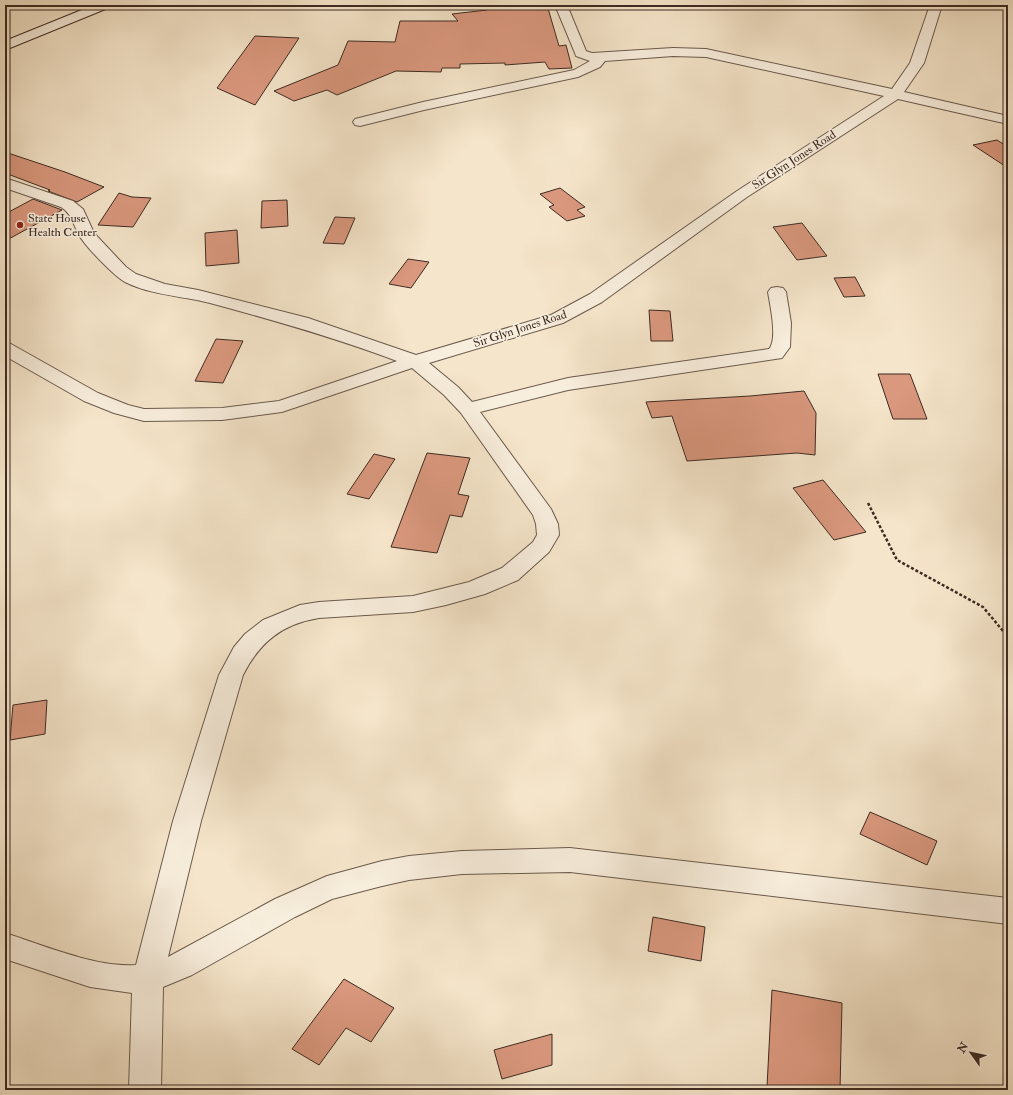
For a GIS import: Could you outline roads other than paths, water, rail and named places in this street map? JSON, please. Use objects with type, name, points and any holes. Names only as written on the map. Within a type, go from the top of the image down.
[{"type":"street","points":[[5,46],[104,5]]},
{"type":"street","points":[[561,5],[581,53],[590,57],[673,52],[706,53],[1008,120]]},
{"type":"street","name":"Sir Glyn Jones Road","points":[[5,348],[91,397],[121,409],[144,415],[222,414],[282,406],[415,361],[537,326],[578,309],[596,298],[742,194],[896,94],[917,63],[936,5]]},
{"type":"street","points":[[360,122],[423,106],[578,73],[596,64],[601,57]]},
{"type":"street","points":[[5,183],[67,204],[75,209],[87,235],[120,271],[140,282],[163,289],[198,295],[302,322],[415,361],[451,391],[468,409],[543,514],[547,524],[548,535],[541,547],[510,574],[477,588],[446,597],[413,604],[319,610],[300,613],[271,626],[253,640],[242,653],[229,682],[187,821],[148,977],[145,1090]]},
{"type":"street","points":[[468,409],[568,384],[775,354],[782,348],[782,322],[777,292]]},
{"type":"street","points":[[5,946],[94,974],[120,979],[148,977],[171,972],[291,906],[327,888],[384,872],[454,862],[511,860],[570,860],[1008,911]]},
{"type":"place","name":"State House Health Center","points":[[20,225]]}]
